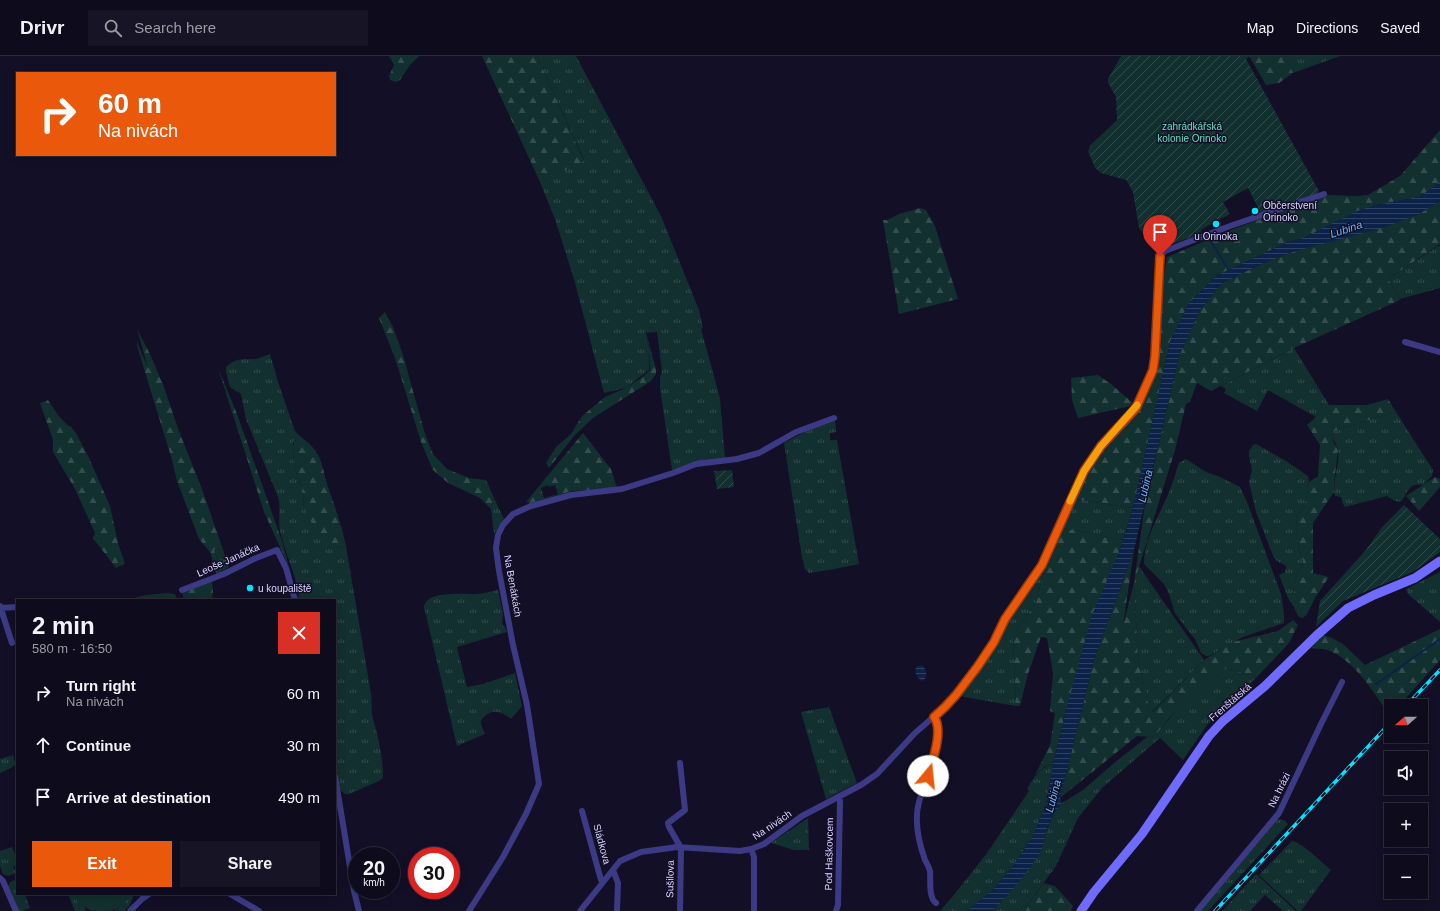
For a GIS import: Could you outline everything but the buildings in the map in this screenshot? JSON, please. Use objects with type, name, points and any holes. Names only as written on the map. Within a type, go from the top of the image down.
[{"type":"main road","name":"Frenštátská","points":[[1081,911],[1094,892],[1142,834],[1209,736],[1223,721],[1265,686],[1317,635],[1343,612],[1354,604],[1415,578],[1440,561]]},
{"type":"street","name":"Na nivách","points":[[580,911],[620,861],[641,852],[681,848],[740,851],[752,850],[764,844],[802,816],[861,785],[877,774],[915,733],[945,707],[978,666],[994,642],[1005,619],[1042,565],[1084,471],[1101,446],[1136,408],[1153,370],[1160,256],[1165,251],[1230,226],[1324,194]]},
{"type":"street","points":[[1405,342],[1440,352]]},
{"type":"street","name":"Na Benátkách","points":[[470,911],[503,857],[526,814],[539,784],[526,704],[499,571],[496,548],[498,535],[503,525],[513,514],[531,506],[571,495],[622,489],[696,464],[737,459],[759,453],[796,432],[834,418]]},
{"type":"street","name":"Leoše Janáčka","points":[[182,590],[224,574],[256,558],[277,550],[286,568],[295,599]]},
{"type":"street","points":[[12,643],[0,608],[16,607]]},
{"type":"street","name":"Na hrázi","points":[[1197,911],[1279,813],[1342,682]]},
{"type":"street","points":[[934,717],[936,720],[937,736],[934,758],[919,803],[918,818],[920,841],[930,869],[932,898],[936,903]]},
{"type":"street","points":[[680,763],[685,810],[668,823],[681,848]]},
{"type":"street","points":[[336,782],[353,886],[359,911]]},
{"type":"street","name":"Pod Haškovcem","points":[[836,911],[838,905],[839,797]]},
{"type":"street","name":"Sládkova","points":[[582,811],[601,880],[604,881]]},
{"type":"street","name":"Sušilova","points":[[680,911],[681,848]]},
{"type":"street","points":[[752,850],[754,857],[754,911]]},
{"type":"street","name":"Sládkova","points":[[613,870],[618,883],[617,911]]},
{"type":"street","points":[[0,878],[3,881],[16,911]]},
{"type":"street","points":[[130,911],[148,895]]},
{"type":"street","points":[[232,895],[257,910]]},
{"type":"green space","points":[[389,56],[419,56],[410,65],[400,80],[396,82],[390,80],[389,76],[394,65]]},
{"type":"green space","points":[[482,56],[537,56],[584,161],[540,182]]},
{"type":"green space","points":[[537,56],[576,56],[661,216],[699,310],[703,328],[701,329],[720,398],[725,458],[672,470],[660,388],[662,371],[657,332],[646,333],[649,349],[649,370],[626,388],[604,393],[574,279],[555,219],[540,182],[584,160]]},
{"type":"green space","name":"zahrádkářská kolonie Orinoko","points":[[1121,56],[1249,56],[1246,59],[1319,191],[1317,194],[1261,213],[1248,188],[1223,202],[1230,214],[1202,229],[1200,234],[1155,250],[1139,228],[1133,192],[1126,180],[1101,173],[1095,168],[1088,151],[1090,146],[1117,120],[1116,97],[1108,83],[1108,79]]},
{"type":"green space","points":[[1253,56],[1285,56],[1293,73],[1279,83],[1266,85],[1251,59]]},
{"type":"green space","points":[[1285,56],[1340,56],[1293,73]]},
{"type":"green space","points":[[1440,130],[1440,182],[1425,193],[1419,197],[1376,205],[1303,238],[1286,243],[1216,276],[1189,303],[1170,342],[1133,508],[1075,499],[1086,472],[1103,447],[1137,410],[1155,372],[1160,305],[1167,257],[1236,228],[1327,195],[1368,195],[1400,176]]},
{"type":"green space","points":[[1440,201],[1440,244],[1388,279],[1400,299],[1398,301],[1294,348],[1211,391],[1197,383],[1190,402],[1186,404],[1175,450],[1134,583],[1145,504],[1179,356],[1200,310],[1222,283],[1261,264],[1292,252],[1419,214]]},
{"type":"green space","points":[[920,208],[926,210],[935,226],[958,299],[899,314],[883,220],[887,220],[899,214]]},
{"type":"green space","points":[[1440,246],[1440,288],[1400,299],[1388,279]]},
{"type":"green space","points":[[385,312],[393,327],[403,355],[425,434],[433,454],[447,469],[469,478],[486,480],[494,498],[491,509],[480,498],[448,483],[433,470],[421,442],[395,358],[379,318]]},
{"type":"green space","points":[[137,329],[150,354],[164,387],[229,567],[227,568],[219,548],[214,550],[223,572],[217,575],[210,552],[199,539],[177,481],[137,346],[137,342],[148,368]]},
{"type":"green space","points":[[646,333],[656,369],[656,374],[651,381],[593,418],[574,436],[549,468],[546,463],[556,447],[571,434],[582,416],[605,397],[626,388],[650,370],[649,349]]},
{"type":"green space","points":[[1294,348],[1329,405],[1316,417],[1268,390],[1257,411],[1224,393],[1226,389],[1221,386]]},
{"type":"green space","points":[[270,354],[296,434],[293,443],[294,467],[303,490],[304,507],[336,548],[346,546],[371,694],[372,716],[380,748],[383,778],[349,794],[345,794],[340,790],[336,768],[336,599],[298,599],[298,589],[280,531],[278,497],[246,419],[241,394],[230,387],[226,372],[226,367],[235,361],[240,359],[260,358]]},
{"type":"green space","points":[[218,368],[237,414],[283,544],[289,567],[264,512]]},
{"type":"green space","points":[[1098,375],[1135,405],[1078,418],[1072,400],[1071,378]]},
{"type":"green space","points":[[1388,399],[1396,412],[1339,429],[1332,433],[1333,441],[1338,450],[1334,492],[1313,523],[1313,573],[1329,577],[1315,598],[1307,614],[1301,618],[1298,616],[1294,607],[1294,583],[1303,561],[1299,548],[1296,519],[1306,500],[1309,482],[1318,476],[1320,445],[1307,425],[1329,405],[1367,405]]},
{"type":"green space","points":[[48,400],[58,415],[76,433],[89,458],[110,506],[118,543],[125,564],[116,568],[93,538],[95,533],[75,489],[53,452],[53,440],[40,403]]},
{"type":"green space","points":[[1396,412],[1433,470],[1432,476],[1423,485],[1412,486],[1401,501],[1393,500],[1387,496],[1345,507],[1341,497],[1335,496],[1334,484],[1338,457],[1332,433],[1339,429]]},
{"type":"green space","points":[[835,420],[836,432],[830,433],[830,440],[837,440],[859,564],[809,573],[805,569],[802,557],[784,443],[808,430]]},
{"type":"green space","points":[[295,431],[313,447],[318,454],[346,546],[336,548],[331,547],[324,541],[308,517],[304,507],[303,490],[294,467],[293,447]]},
{"type":"green space","points":[[583,433],[611,469],[617,488],[572,491],[530,503],[526,502]],"holes":[[[548,485],[549,487],[555,485],[558,494],[544,498],[541,488]]]},
{"type":"green space","points":[[1256,444],[1286,461],[1308,476],[1309,482],[1306,500],[1296,519],[1299,548],[1303,561],[1294,583],[1294,607],[1289,600],[1279,575],[1285,572],[1286,566],[1274,558],[1256,512],[1249,482],[1252,470],[1249,451],[1253,445]]},
{"type":"green space","points":[[1186,459],[1206,472],[1240,487],[1281,594],[1284,613],[1284,623],[1243,637],[1209,656],[1201,653],[1195,639],[1175,613],[1164,584],[1144,564],[1150,533],[1168,494],[1179,463]]},
{"type":"green space","points":[[732,470],[734,487],[717,489],[714,471]]},
{"type":"green space","points":[[1435,477],[1440,479],[1440,487],[1419,511],[1406,496]]},
{"type":"green space","points":[[494,498],[504,519],[494,534],[491,509]]},
{"type":"green space","points":[[1075,499],[1133,508],[1123,540],[1063,528]]},
{"type":"green space","points":[[1404,505],[1440,539],[1440,552],[1413,572],[1343,601],[1316,627],[1320,601],[1366,550],[1382,527]]},
{"type":"green space","points":[[1063,528],[1123,540],[1066,710],[1053,764],[1044,767],[1035,775],[1050,745],[1055,713],[1050,711],[1053,673],[1047,638],[1041,637],[1028,674],[1020,706],[1016,706],[1013,636],[1034,605],[1044,574],[1042,573],[1047,566]]},
{"type":"green space","points":[[219,548],[227,568],[223,571],[214,550]]},
{"type":"green space","points":[[1134,550],[1123,626],[1134,583],[1138,658],[1149,708],[1153,712],[1204,660],[1233,642],[1278,631],[1293,620],[1298,625],[1289,643],[1257,677],[1227,668],[1169,718],[1156,735],[1151,737],[1137,736],[1060,798],[1094,660]]},
{"type":"green space","points":[[1138,565],[1204,660],[1152,712],[1149,708],[1138,658],[1134,583]]},
{"type":"green space","points":[[1440,572],[1440,622],[1408,594],[1406,589]]},
{"type":"green space","points":[[1042,573],[1044,574],[1034,605],[1013,636],[1016,706],[959,696],[981,666]]},
{"type":"green space","points":[[212,581],[212,599],[184,599],[182,592]]},
{"type":"green space","points":[[498,590],[503,614],[502,623],[507,632],[457,647],[467,687],[483,684],[515,673],[522,706],[511,719],[498,712],[487,714],[481,721],[485,734],[457,746],[424,607],[426,602],[431,598],[444,594],[479,594]]},
{"type":"green space","points":[[167,593],[175,594],[177,599],[130,599],[146,595]]},
{"type":"green space","points":[[1440,629],[1440,660],[1405,699],[1384,699],[1384,708],[1363,678],[1348,663],[1329,651],[1311,648],[1323,635],[1343,644],[1365,665]]},
{"type":"green space","points":[[1227,668],[1257,677],[1207,725],[1183,760],[1160,738],[1102,788],[1078,818],[1056,866],[1023,911],[992,911],[1029,867],[1041,850],[1049,824],[1056,810],[1062,803],[1083,790],[1147,737],[1157,734],[1186,702]]},
{"type":"green space","points":[[829,707],[857,783],[826,799],[801,712]]},
{"type":"green space","points":[[13,755],[16,765],[0,773],[0,759]]},
{"type":"green space","points":[[1053,764],[1046,805],[1033,836],[1013,866],[993,890],[967,911],[940,911],[987,853],[1029,791],[1027,789],[1035,777],[1044,767]]},
{"type":"green space","points":[[808,818],[809,850],[794,850],[771,843]]},
{"type":"green space","points":[[1278,819],[1284,820],[1288,824],[1208,911],[1200,911]]},
{"type":"green space","points":[[1292,841],[1301,845],[1331,870],[1301,911],[1298,911],[1259,875]]},
{"type":"green space","points":[[12,847],[16,857],[16,866],[13,867],[16,873],[8,876],[3,874],[0,866],[0,851]]},
{"type":"green space","points":[[1256,874],[1296,911],[1283,911],[1265,895],[1250,911],[1222,911]]},
{"type":"green space","points":[[16,879],[16,895],[25,895],[30,908],[18,911],[8,887],[10,882]]},
{"type":"green space","points":[[1044,883],[1055,886],[1073,906],[1070,911],[1023,911]]},
{"type":"green space","points":[[68,895],[76,895],[80,911],[75,911]]},
{"type":"green space","points":[[76,895],[128,895],[124,903],[114,910],[94,911],[85,907],[86,911],[80,911]]},
{"type":"green space","points":[[128,895],[134,895],[130,905],[124,911],[115,911],[123,905]]},
{"type":"water","name":"Lubina","points":[[1440,182],[1440,201],[1419,214],[1383,228],[1292,252],[1261,264],[1222,283],[1200,310],[1179,356],[1134,550],[1094,660],[1060,798],[1062,803],[1050,821],[1041,851],[1032,866],[1012,890],[992,911],[967,911],[993,890],[1013,866],[1033,836],[1046,805],[1053,764],[1066,710],[1092,615],[1120,550],[1133,508],[1170,342],[1189,303],[1216,276],[1286,243],[1303,238],[1357,211],[1376,205],[1419,197]]},
{"type":"water","points":[[922,665],[926,673],[926,677],[923,681],[917,677],[915,670],[917,666]]},
{"type":"waterway","points":[[1209,238],[1229,271]]},
{"type":"waterway","points":[[1376,684],[1440,639]]},
{"type":"railway","points":[[1413,699],[1440,670]]},
{"type":"railway","points":[[1215,911],[1384,730]]},
{"type":"slow traffic","points":[[1070,501],[1084,471],[1101,446],[1136,408],[1137,405]]},
{"type":"place","name":"Občerstvení Orinoko","points":[[1255,211]]},
{"type":"place","name":"u Orinoka","points":[[1216,224]]},
{"type":"place","name":"u koupaliště","points":[[250,588]]},
{"type":"route","points":[[928,776],[934,758],[938,729],[934,717],[956,695],[994,642],[1005,619],[1042,565],[1084,471],[1101,446],[1136,408],[1145,389],[1153,370],[1155,356],[1160,256]]}]
